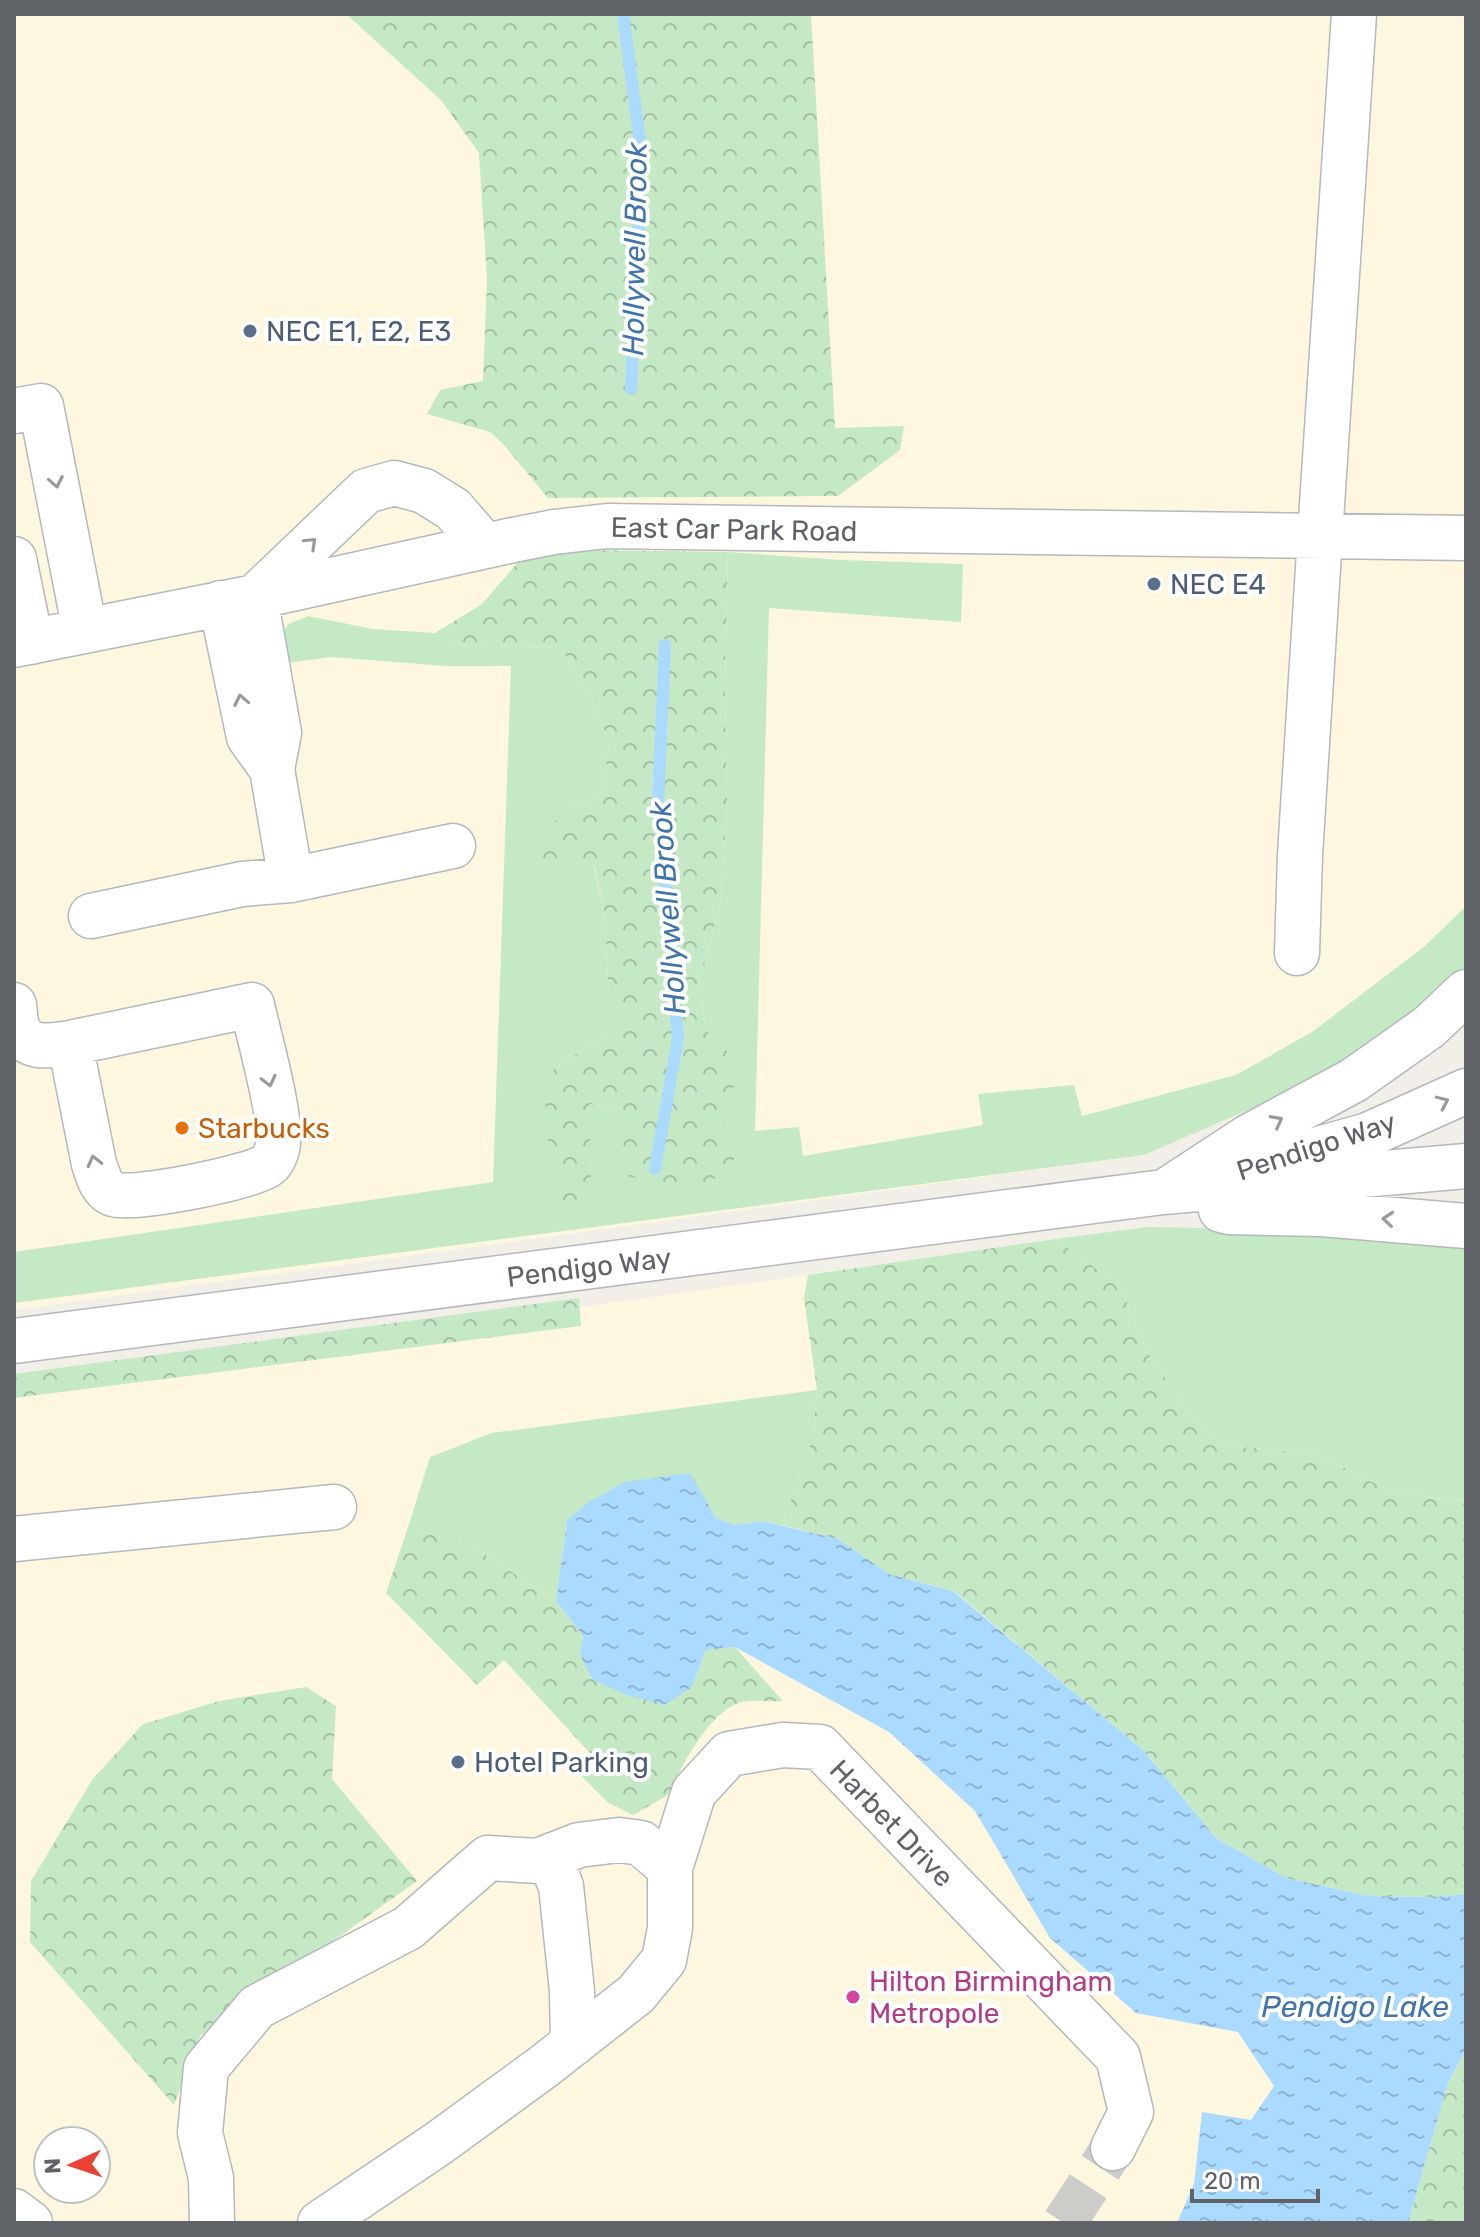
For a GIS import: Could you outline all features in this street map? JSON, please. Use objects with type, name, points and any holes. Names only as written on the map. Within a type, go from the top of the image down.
[{"type":"street","points":[[1297,953],[1300,855],[1354,14]]},
{"type":"street","points":[[27,408],[85,631]]},
{"type":"street","points":[[291,880],[272,769],[249,737],[238,600],[366,491],[394,483],[424,491],[453,509],[485,546]]},
{"type":"street","name":"East Car Park Road","points":[[22,644],[554,532],[607,526],[1466,538]]},
{"type":"street","points":[[14,559],[22,644]]},
{"type":"street","points":[[91,916],[242,884],[291,880],[453,846]]},
{"type":"street","points":[[1163,1192],[1250,1136],[1354,1080],[1429,1027],[1466,992]]},
{"type":"street","points":[[14,1005],[18,1027],[25,1040],[43,1047],[252,1005],[278,1121],[279,1147],[270,1165],[249,1175],[134,1197],[113,1194],[101,1183],[94,1164],[70,1043]]},
{"type":"street","name":"Pendigo Way","points":[[1163,1192],[1368,1135],[1466,1091]]},
{"type":"street","name":"Pendigo Way","points":[[14,1341],[1163,1192],[1466,1166]]},
{"type":"street","points":[[1163,1192],[1229,1212],[1322,1214],[1466,1226]]},
{"type":"street","points":[[14,1539],[334,1507]]},
{"type":"street","name":"Harbet Drive","points":[[320,2223],[439,2143],[636,1994],[664,1960],[670,1928],[670,1868],[694,1792],[729,1754],[783,1745],[820,1747],[1118,2057],[1131,2112],[1113,2148]]},
{"type":"street","points":[[212,2223],[211,2178],[200,2133],[206,2068],[257,2007],[408,1928],[488,1858],[538,1861],[579,1845],[619,1840],[641,1843],[670,1868]]},
{"type":"street","points":[[549,1857],[561,1886],[572,1991],[573,2044]]},
{"type":"street","points":[[14,2211],[30,2223]]},
{"type":"shaded area","points":[[14,14],[1466,14],[1466,964],[1350,1066],[1144,1155],[14,1310]]},
{"type":"shaded area","points":[[1148,1227],[1466,1239],[1466,2223],[14,2223],[14,1387]]},
{"type":"green space","points":[[346,14],[811,14],[835,428],[904,426],[900,450],[838,496],[548,498],[490,432],[427,414],[440,390],[483,381],[487,280],[479,153],[441,100]]},
{"type":"green space","points":[[588,550],[728,552],[725,687],[727,803],[721,900],[698,989],[710,1039],[731,1054],[736,1113],[720,1122],[740,1150],[724,1175],[683,1191],[628,1176],[618,1108],[589,1104],[591,1186],[565,1211],[544,1124],[548,1073],[598,1040],[623,1033],[608,987],[605,914],[594,864],[544,868],[537,839],[570,807],[600,797],[610,745],[593,701],[560,647],[444,645],[435,633],[482,604],[521,559]]},
{"type":"green space","points":[[728,552],[963,564],[961,622],[769,608],[755,1131],[799,1127],[803,1156],[983,1125],[978,1094],[1074,1085],[1082,1116],[1236,1075],[1312,1032],[1425,946],[1466,906],[1466,969],[1350,1066],[1144,1155],[14,1303],[14,1252],[493,1182],[511,666],[446,666],[331,657],[272,665],[275,641],[289,624],[308,616],[373,629],[435,633],[445,645],[560,647],[593,701],[610,745],[600,797],[570,807],[593,863],[605,914],[608,987],[624,1033],[598,1040],[548,1073],[591,1186],[588,1104],[720,1122],[710,1039],[698,989],[721,900],[727,803],[725,687]]},
{"type":"green space","points":[[1148,1227],[1389,1232],[1466,1239],[1466,1499],[1449,1500],[1396,1492],[1318,1454],[1220,1445],[1186,1408],[1147,1352],[1120,1287],[1056,1239]]},
{"type":"green space","points":[[1056,1239],[1120,1287],[1147,1352],[1186,1408],[1220,1445],[1318,1454],[1396,1492],[1449,1500],[1466,1499],[1466,1894],[1369,1896],[1286,1878],[1216,1838],[1143,1750],[954,1591],[889,1574],[838,1539],[782,1525],[813,1437],[817,1390],[804,1298],[808,1275]]},
{"type":"green space","points":[[579,1298],[581,1326],[14,1398],[14,1374]]},
{"type":"green space","points":[[817,1390],[813,1438],[782,1525],[763,1521],[734,1525],[716,1518],[689,1473],[567,1520],[556,1601],[459,1538],[442,1538],[409,1524],[430,1457],[492,1433]]},
{"type":"green space","points":[[409,1524],[442,1538],[459,1538],[556,1601],[583,1636],[580,1656],[692,1687],[706,1650],[735,1647],[783,1701],[743,1702],[727,1709],[697,1742],[670,1794],[633,1815],[607,1802],[576,1770],[592,1755],[504,1660],[477,1685],[386,1593]]},
{"type":"green space","points":[[306,1687],[336,1706],[332,1779],[417,1881],[200,2036],[174,2105],[30,1942],[31,1881],[92,1780],[143,1724],[219,1701]]},
{"type":"green space","points":[[1466,2049],[1466,2223],[1408,2223],[1448,2083]]},
{"type":"water","name":"Pendigo Lake","points":[[690,1473],[716,1518],[734,1525],[763,1521],[838,1539],[889,1574],[953,1591],[1143,1750],[1216,1838],[1286,1878],[1369,1896],[1466,1894],[1466,2049],[1448,2083],[1408,2223],[1177,2223],[1194,2184],[1202,2112],[1251,2120],[1274,2086],[1238,2032],[1136,2013],[1050,1938],[975,1811],[889,1732],[735,1647],[706,1650],[692,1687],[664,1705],[624,1694],[593,1680],[580,1655],[583,1636],[556,1601],[567,1520],[589,1502],[625,1482]]},
{"type":"waterway","name":"Hollywell Brook","points":[[623,14],[642,157],[631,389]]},
{"type":"waterway","name":"Hollywell Brook","points":[[655,1169],[678,1038],[658,801],[665,645]]},
{"type":"tunnel","points":[[1064,2223],[1113,2148]]},
{"type":"place","name":"NEC E1, E2, E3","points":[[250,331]]},
{"type":"place","name":"NEC E4","points":[[1154,584]]},
{"type":"place","name":"Starbucks","points":[[182,1128]]},
{"type":"place","name":"Hotel Parking","points":[[458,1762]]},
{"type":"place","name":"Hilton Birmingham Metropole","points":[[853,1997]]}]
